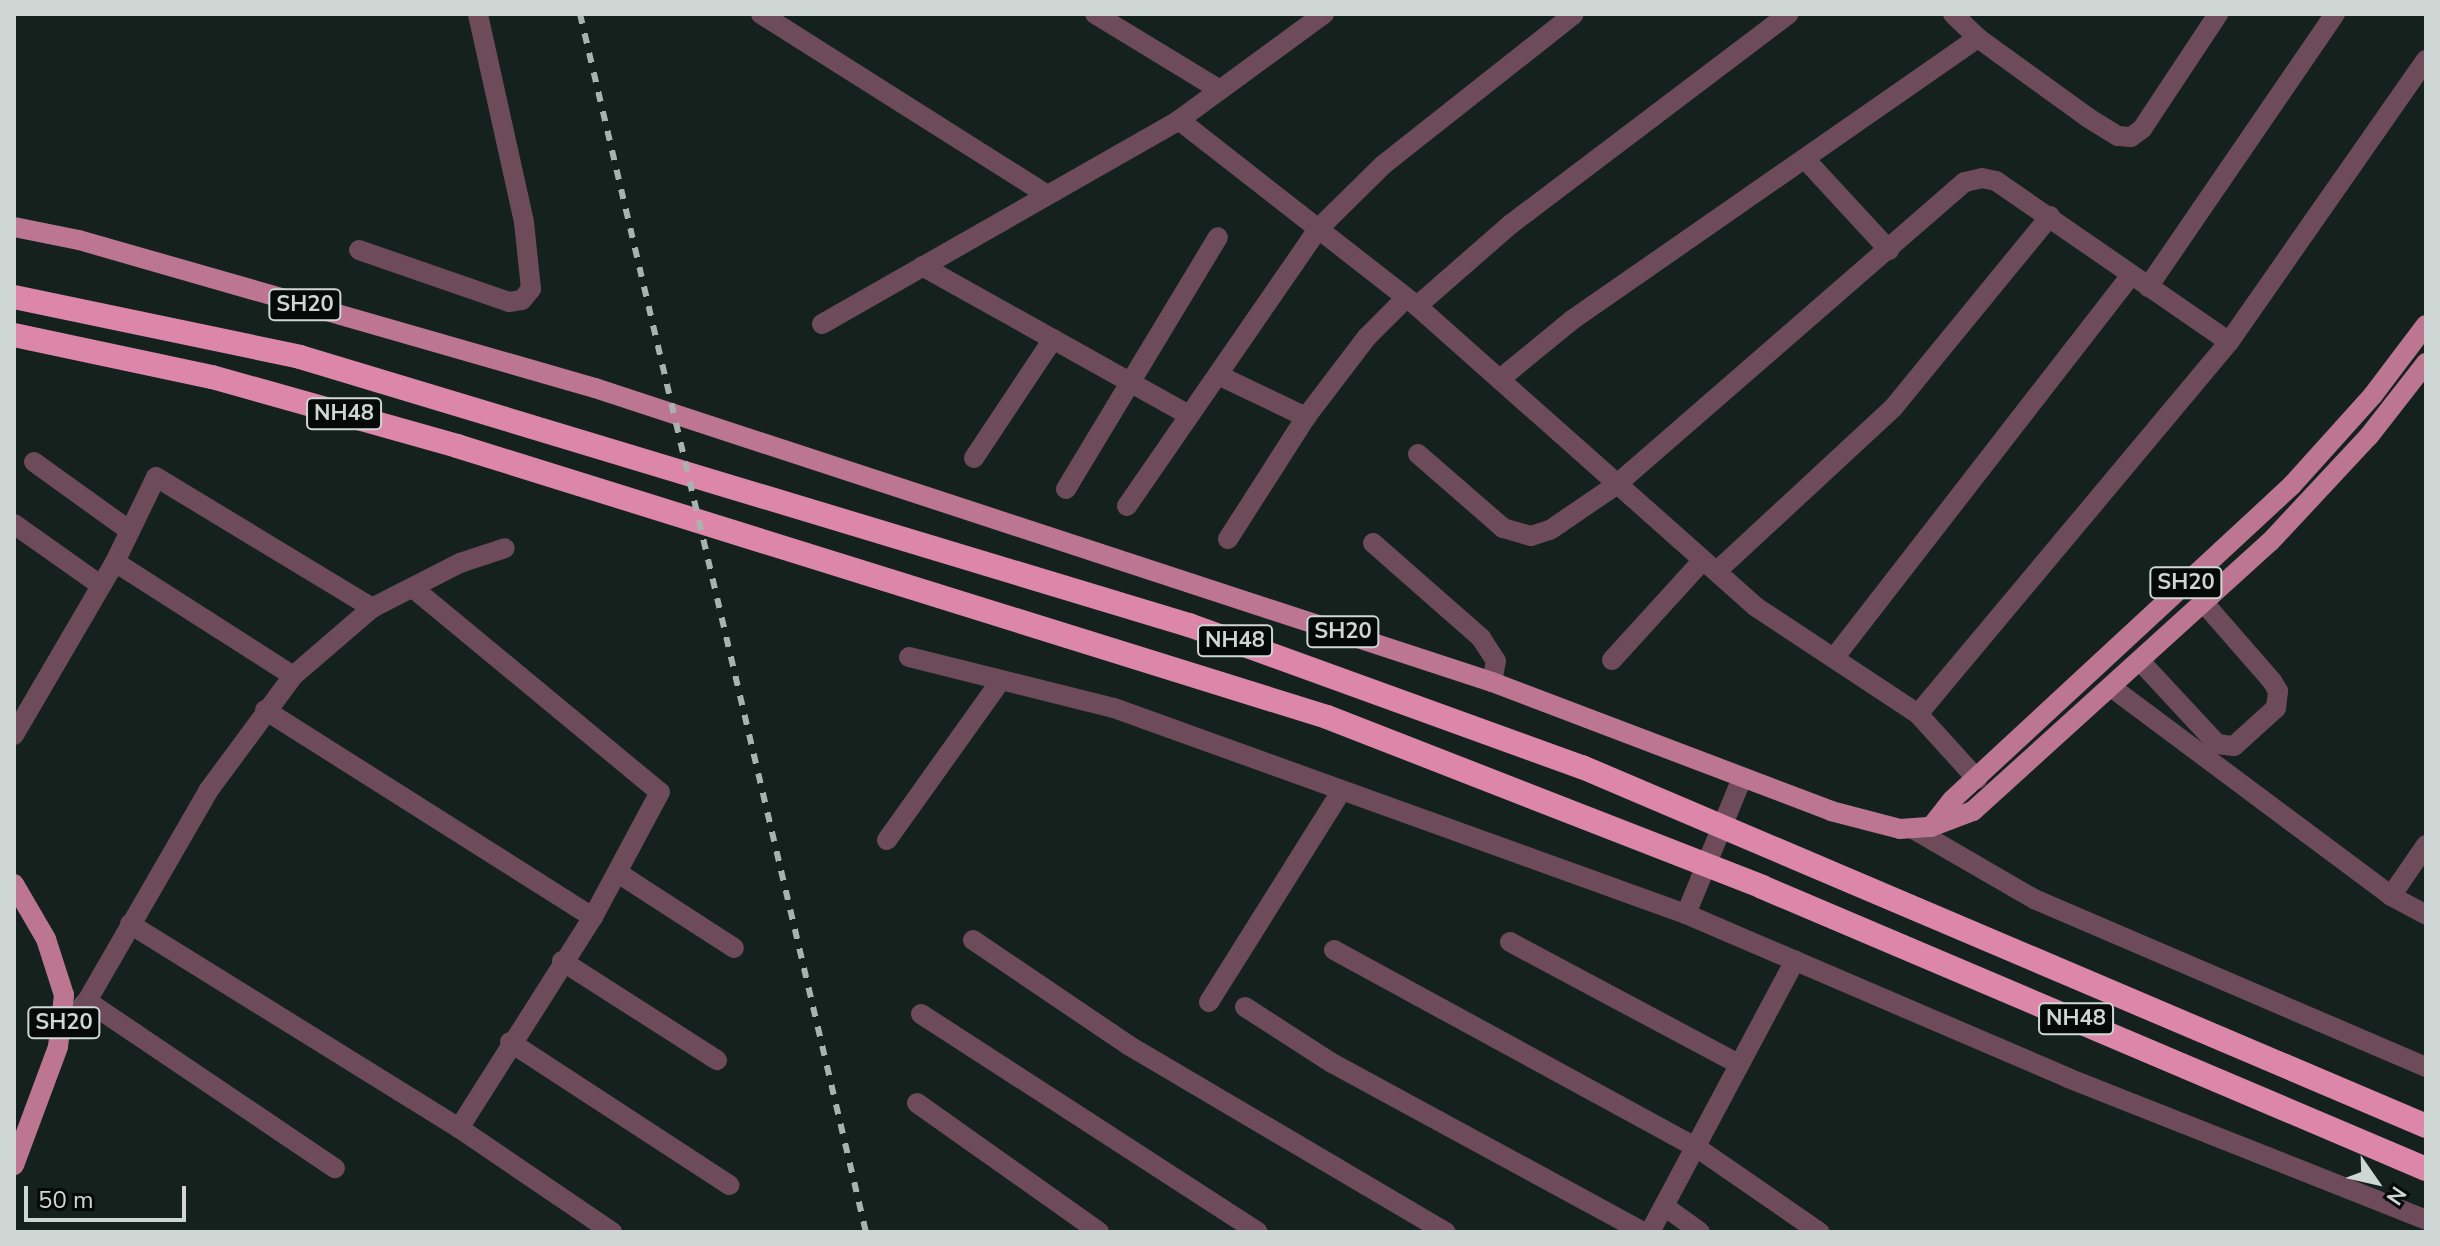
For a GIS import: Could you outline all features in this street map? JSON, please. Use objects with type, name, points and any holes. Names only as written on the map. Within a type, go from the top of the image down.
[{"type":"highway","name":"NH48","points":[[14,297],[300,357],[1189,625],[1582,767],[2426,1126]]},
{"type":"highway","name":"NH48","points":[[14,335],[212,377],[669,509],[1327,717],[1724,872],[2426,1169]]},
{"type":"main road","name":"SH20","points":[[14,227],[79,240],[595,388],[1492,682],[1742,778],[1877,825],[1923,829],[1973,811],[2270,542],[2359,447],[2426,363]]},
{"type":"main road","name":"SH20","points":[[1923,829],[2292,485],[2373,395],[2426,325]]},
{"type":"main road","name":"SH20","points":[[14,884],[46,939],[64,995],[64,1027],[14,1165]]},
{"type":"street","points":[[359,250],[509,302],[522,300],[531,289],[524,222],[478,14]]},
{"type":"street","points":[[761,14],[1047,195]]},
{"type":"street","points":[[1095,14],[1220,90]]},
{"type":"street","points":[[822,324],[1179,120],[1324,14]]},
{"type":"street","points":[[1127,506],[1187,414],[1218,375],[1319,228],[1383,165],[1574,14]]},
{"type":"street","points":[[1228,539],[1306,417],[1367,337],[1789,14]]},
{"type":"street","points":[[1953,14],[1978,38],[2097,124],[2118,136],[2131,137],[2142,129],[2218,14]]},
{"type":"street","points":[[1834,658],[2139,281],[2335,14]]},
{"type":"street","points":[[1500,379],[1572,320],[1978,38]]},
{"type":"street","points":[[1918,714],[2229,342],[2426,60]]},
{"type":"street","points":[[1179,120],[1412,302],[1756,607],[1918,714],[1977,779]]},
{"type":"street","points":[[1805,159],[1889,250]]},
{"type":"street","points":[[1418,454],[1516,535],[1550,530],[1616,485],[1965,182],[1982,178],[1996,181],[2050,216],[2229,342]]},
{"type":"street","points":[[1612,660],[1710,566],[1893,408],[2050,216]]},
{"type":"street","points":[[1066,489],[1218,237]]},
{"type":"street","points":[[922,266],[1187,414]]},
{"type":"street","points":[[974,458],[1053,339]]},
{"type":"street","points":[[1218,375],[1306,417]]},
{"type":"street","points":[[34,462],[130,531]]},
{"type":"street","points":[[14,735],[115,562],[156,477],[372,608]]},
{"type":"street","points":[[14,524],[100,585]]},
{"type":"street","points":[[1373,543],[1481,638],[1496,661],[1492,682]]},
{"type":"street","points":[[64,1027],[87,1001],[208,791],[293,676],[372,608],[460,563],[505,548]]},
{"type":"street","points":[[115,562],[293,676]]},
{"type":"street","points":[[413,588],[656,786],[660,801],[593,917],[510,1042],[459,1128]]},
{"type":"street","points":[[2140,661],[2217,744],[2234,746],[2276,708],[2278,691],[2204,603]]},
{"type":"street","points":[[909,657],[1114,708],[1340,793],[1686,914],[2068,1078],[2426,1220]]},
{"type":"street","points":[[887,840],[1001,680]]},
{"type":"street","points":[[2111,687],[2391,896],[2426,915]]},
{"type":"street","points":[[265,710],[593,917]]},
{"type":"street","points":[[1686,914],[1742,778]]},
{"type":"street","points":[[1209,1002],[1340,793]]},
{"type":"street","points":[[1923,829],[2034,899],[2426,1067]]},
{"type":"street","points":[[2391,896],[2426,845]]},
{"type":"street","points":[[618,873],[734,948]]},
{"type":"street","points":[[130,924],[459,1128],[612,1232]]},
{"type":"street","points":[[973,940],[1128,1045],[1446,1232]]},
{"type":"street","points":[[1510,942],[1737,1063]]},
{"type":"street","points":[[1334,950],[1696,1147],[1819,1232]]},
{"type":"street","points":[[1650,1232],[1737,1063],[1795,960]]},
{"type":"street","points":[[562,961],[717,1060]]},
{"type":"street","points":[[87,1001],[335,1168]]},
{"type":"street","points":[[1245,1007],[1332,1063],[1643,1232]]},
{"type":"street","points":[[921,1014],[1258,1232]]},
{"type":"street","points":[[510,1042],[729,1185]]},
{"type":"street","points":[[917,1103],[1099,1232]]},
{"type":"street","points":[[1664,1206],[1700,1232]]},
{"type":"railway","points":[[580,14],[866,1232]]}]
